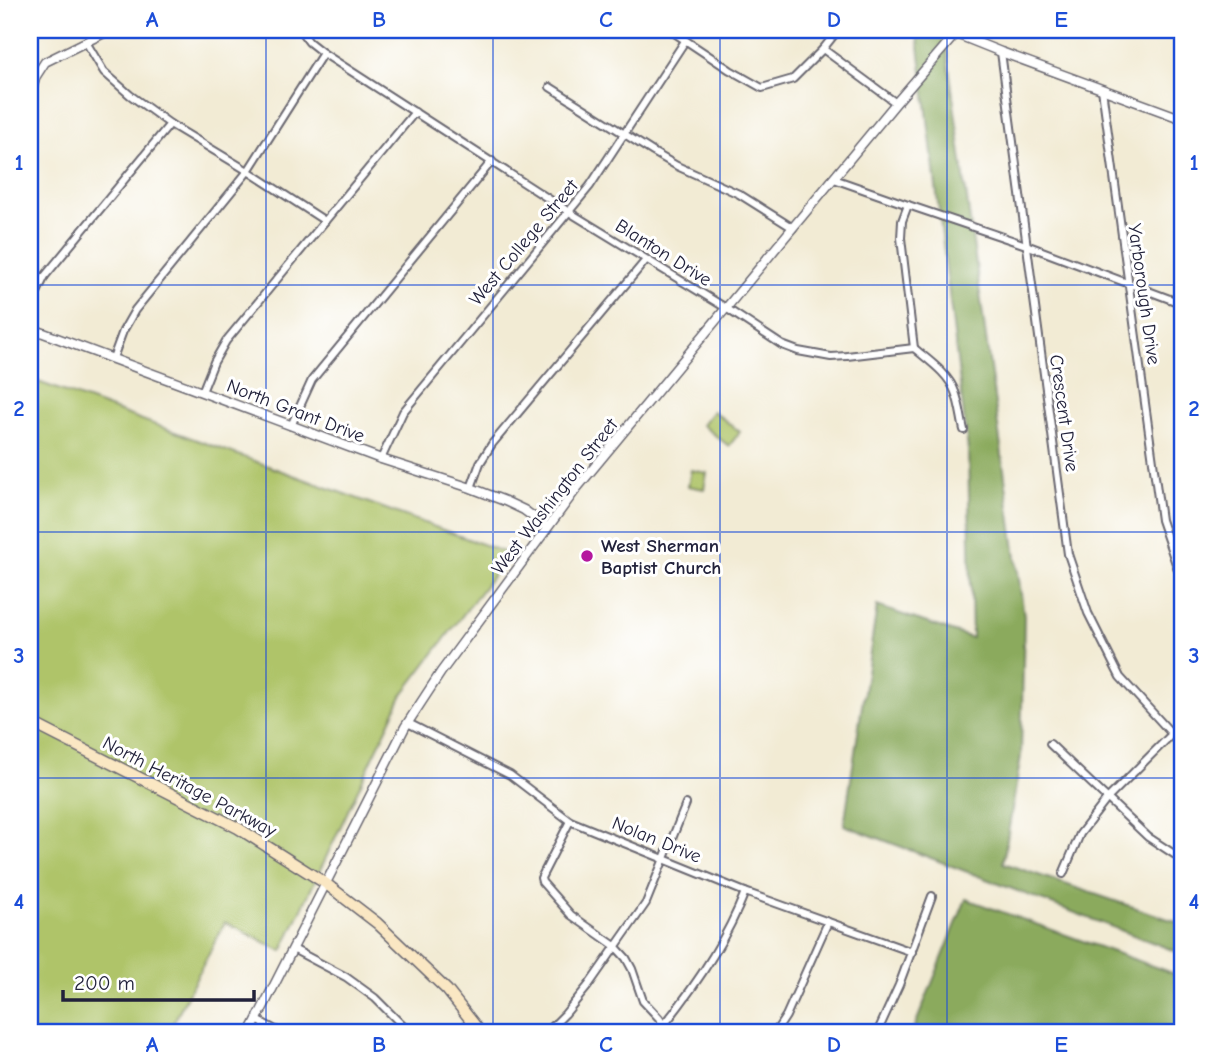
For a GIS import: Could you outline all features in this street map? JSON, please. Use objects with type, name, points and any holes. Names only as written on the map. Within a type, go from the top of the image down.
[{"type":"main road","name":"North Heritage Parkway","points":[[30,722],[238,828],[325,883],[377,923],[447,990],[481,1033]]},
{"type":"street","points":[[30,145],[32,89],[45,62],[110,30]]},
{"type":"street","name":"Blanton Drive","points":[[300,30],[309,42],[323,53],[569,212],[782,345],[811,355],[847,356],[914,348]]},
{"type":"street","points":[[670,30],[762,88],[793,79],[838,30]]},
{"type":"street","points":[[958,32],[1001,52],[1183,119]]},
{"type":"street","name":"West Washington Street","points":[[250,1033],[408,723],[440,672],[547,527],[896,103],[958,32]]},
{"type":"street","name":"West College Street","points":[[381,459],[403,412],[604,168],[685,41]]},
{"type":"street","points":[[86,42],[104,72],[130,95],[170,124],[325,221]]},
{"type":"street","points":[[823,49],[896,103]]},
{"type":"street","name":"Crescent Drive","points":[[1001,52],[1068,554],[1088,613],[1120,677],[1183,744]]},
{"type":"street","points":[[113,359],[123,331],[135,310],[248,171],[323,53]]},
{"type":"street","points":[[550,87],[677,166],[739,194],[793,228]]},
{"type":"street","name":"Yarborough Drive","points":[[1102,89],[1161,520],[1183,584]]},
{"type":"street","points":[[202,391],[226,341],[415,113]]},
{"type":"street","points":[[30,307],[45,276],[170,124]]},
{"type":"street","points":[[291,426],[312,380],[492,161]]},
{"type":"street","points":[[835,179],[1026,245],[1183,304]]},
{"type":"street","points":[[908,205],[902,221],[901,238],[914,348],[946,377],[956,393],[964,430]]},
{"type":"street","points":[[471,488],[480,463],[492,444],[646,260]]},
{"type":"street","name":"North Grant Drive","points":[[30,328],[381,459],[471,488],[524,510],[547,527]]},
{"type":"street","name":"Nolan Drive","points":[[408,723],[510,775],[570,821],[745,892],[912,952]]},
{"type":"street","points":[[1063,874],[1080,834],[1107,799],[1183,723]]},
{"type":"street","points":[[1051,744],[1148,837],[1183,860]]},
{"type":"street","points":[[546,1033],[587,986],[646,903],[686,804]]},
{"type":"street","points":[[570,821],[541,878],[542,882],[571,915],[615,946],[626,958],[643,1001],[669,1033]]},
{"type":"street","points":[[664,1025],[719,948],[737,915],[745,892]]},
{"type":"street","points":[[877,1033],[912,952],[932,896]]},
{"type":"street","points":[[775,1033],[786,1016],[828,922]]},
{"type":"street","points":[[293,949],[346,977],[375,998],[410,1033]]},
{"type":"street","points":[[257,1020],[281,1033]]},
{"type":"green space","points":[[917,30],[944,30],[1024,616],[1021,756],[1003,863],[1183,924],[1183,954],[844,825],[877,606],[972,638],[968,450]]},
{"type":"green space","points":[[30,379],[509,554],[403,694],[282,951],[225,922],[168,1033],[30,1033]]},
{"type":"green space","points":[[713,411],[740,432],[729,446],[702,425]]},
{"type":"green space","points":[[691,470],[707,473],[704,489],[688,486]]},
{"type":"green space","points":[[966,899],[1183,977],[1183,1033],[912,1033]]},
{"type":"place","name":"West Sherman Baptist Church","points":[[587,556]]}]
